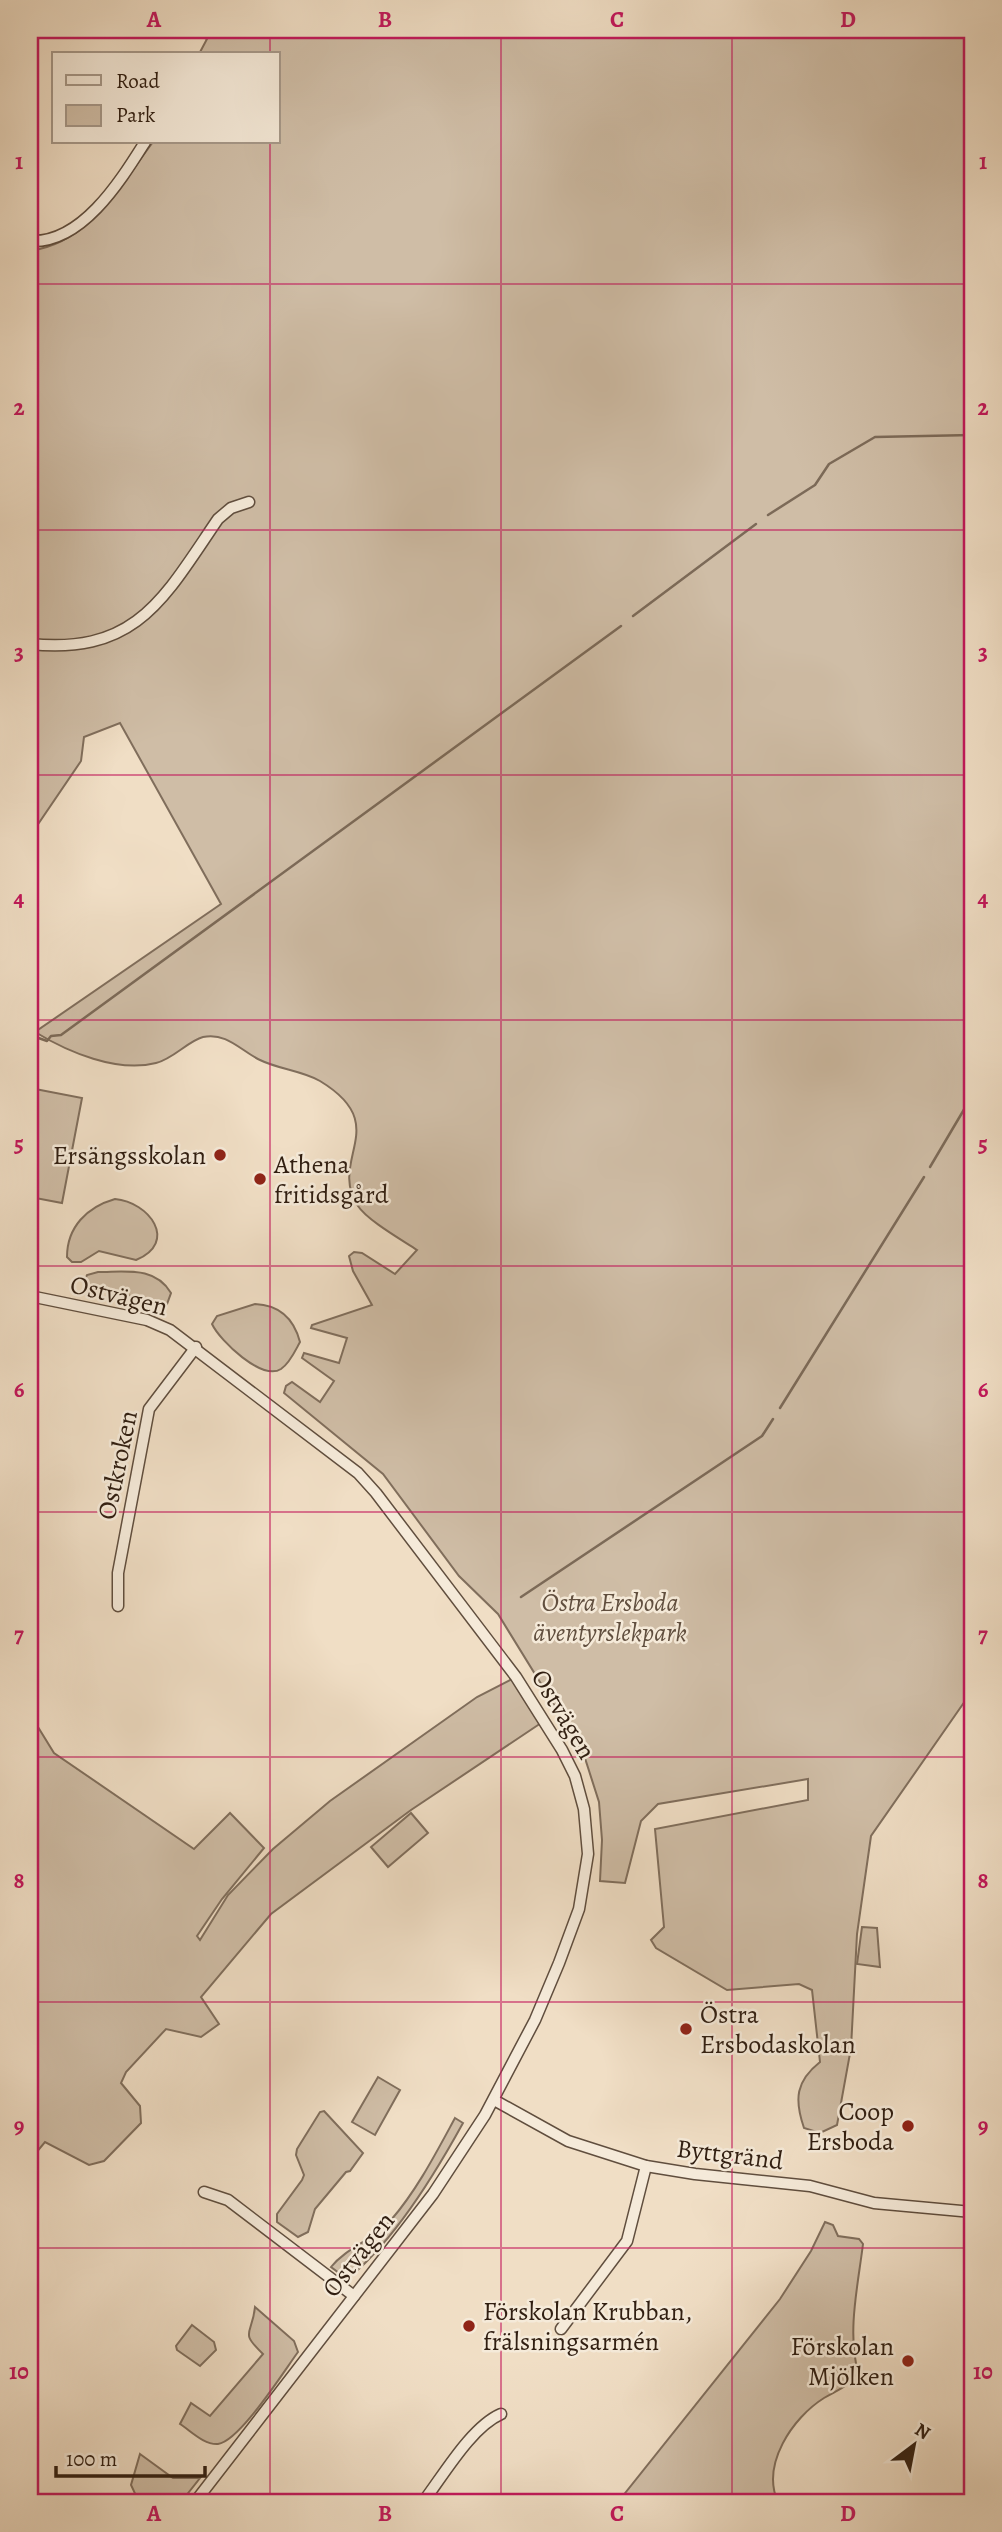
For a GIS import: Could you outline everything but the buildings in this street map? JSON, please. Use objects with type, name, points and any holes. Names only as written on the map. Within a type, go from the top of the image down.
[{"type":"street","points":[[30,241],[38,241],[74,229],[97,206],[144,144]]},
{"type":"street","points":[[30,644],[83,645],[125,631],[153,608],[218,519],[231,508],[249,502]]},
{"type":"street","name":"Ostvägen","points":[[30,1296],[146,1320],[170,1330],[196,1347],[358,1473],[516,1677],[556,1740],[575,1776],[584,1809],[587,1842],[579,1909],[535,2020],[494,2099],[433,2194],[195,2502]]},
{"type":"street","name":"Ostkroken","points":[[118,1606],[118,1573],[149,1409],[196,1347]]},
{"type":"street","name":"Byttgränd","points":[[494,2099],[568,2141],[646,2166],[810,2186],[874,2203],[972,2212]]},
{"type":"street","points":[[561,2329],[627,2241],[646,2166]]},
{"type":"street","points":[[204,2192],[228,2200],[354,2296]]},
{"type":"street","points":[[423,2502],[478,2431],[489,2419],[501,2414]]},
{"type":"green space","name":"Östra Ersboda äventyrslekpark","points":[[188,30],[972,30],[972,1691],[871,1836],[857,1934],[851,2048],[837,2125],[820,2133],[804,2128],[798,2099],[806,2076],[820,2062],[812,1990],[799,1984],[727,1990],[656,1948],[651,1940],[664,1927],[655,1829],[808,1800],[808,1779],[658,1804],[641,1821],[625,1883],[600,1881],[602,1840],[599,1802],[583,1752],[498,1614],[459,1576],[383,1474],[284,1393],[286,1386],[292,1382],[320,1402],[334,1381],[302,1358],[304,1353],[339,1363],[347,1338],[311,1328],[312,1325],[372,1305],[353,1271],[349,1256],[354,1252],[362,1253],[395,1274],[417,1250],[377,1223],[358,1206],[351,1189],[349,1173],[356,1128],[353,1113],[342,1097],[320,1081],[267,1063],[219,1037],[197,1039],[156,1063],[125,1065],[93,1059],[62,1047],[35,1032],[221,904],[120,723],[84,737],[81,761],[30,836],[30,251],[51,246],[87,224],[115,194],[152,144],[280,144],[280,52],[200,52],[207,39]]},
{"type":"green space","points":[[30,1088],[82,1098],[62,1203],[30,1197]]},
{"type":"green space","points":[[115,1199],[139,1207],[148,1215],[157,1234],[156,1243],[149,1252],[136,1260],[99,1251],[81,1262],[72,1262],[67,1257],[68,1246],[80,1220],[96,1207]]},
{"type":"green space","points":[[98,1272],[139,1272],[157,1278],[171,1293],[167,1304],[90,1287],[85,1280],[87,1275]]},
{"type":"green space","points":[[255,1304],[278,1310],[294,1326],[300,1342],[290,1360],[281,1369],[273,1371],[253,1365],[223,1340],[212,1324],[217,1316]]},
{"type":"green space","points":[[516,1677],[544,1721],[411,1810],[271,1914],[201,1997],[219,2024],[201,2037],[166,2029],[126,2072],[121,2083],[140,2106],[141,2123],[104,2161],[89,2165],[45,2142],[30,2160],[30,1714],[54,1753],[194,1849],[230,1813],[264,1848],[222,1899],[197,1936],[200,1940],[228,1895],[273,1849],[330,1801],[477,1697]]},
{"type":"green space","points":[[411,1813],[428,1833],[388,1867],[371,1847]]},
{"type":"green space","points":[[862,1927],[877,1928],[880,1967],[857,1964]]},
{"type":"green space","points":[[378,2077],[400,2090],[375,2135],[352,2122]]},
{"type":"green space","points":[[324,2111],[363,2153],[315,2209],[308,2232],[298,2237],[277,2222],[277,2214],[304,2175],[296,2155],[297,2149],[320,2112]]},
{"type":"green space","points":[[455,2118],[463,2123],[412,2207],[381,2247],[347,2279],[331,2267],[391,2220],[418,2184]]},
{"type":"green space","points":[[825,2222],[833,2225],[838,2236],[859,2239],[863,2244],[853,2325],[858,2372],[846,2385],[812,2407],[791,2430],[777,2458],[774,2473],[778,2502],[618,2502],[780,2299],[811,2251]]},
{"type":"green space","points":[[255,2307],[294,2341],[298,2352],[238,2431],[227,2440],[213,2444],[180,2424],[191,2403],[210,2416],[263,2354],[249,2337]]},
{"type":"green space","points":[[192,2325],[214,2342],[216,2350],[200,2366],[177,2350],[176,2346]]},
{"type":"green space","points":[[140,2454],[173,2478],[200,2478],[181,2502],[139,2502],[131,2485]]},
{"type":"waterway","points":[[768,515],[815,485],[829,464],[875,437],[972,435]]},
{"type":"waterway","points":[[633,616],[756,524]]},
{"type":"waterway","points":[[30,1035],[47,1041],[51,1036],[61,1035],[621,626]]},
{"type":"waterway","points":[[930,1167],[972,1096]]},
{"type":"waterway","points":[[780,1408],[924,1177]]},
{"type":"waterway","points":[[521,1597],[762,1436],[773,1419]]},
{"type":"place","name":"Ersängsskolan","points":[[220,1155]]},
{"type":"place","name":"Athena fritidsgård","points":[[260,1179]]},
{"type":"place","name":"Östra Ersbodaskolan","points":[[686,2029]]},
{"type":"place","name":"Coop Ersboda","points":[[908,2126]]},
{"type":"place","name":"Förskolan Krubban, frälsningsarmén","points":[[469,2326]]},
{"type":"place","name":"Förskolan Mjölken","points":[[908,2361]]}]
